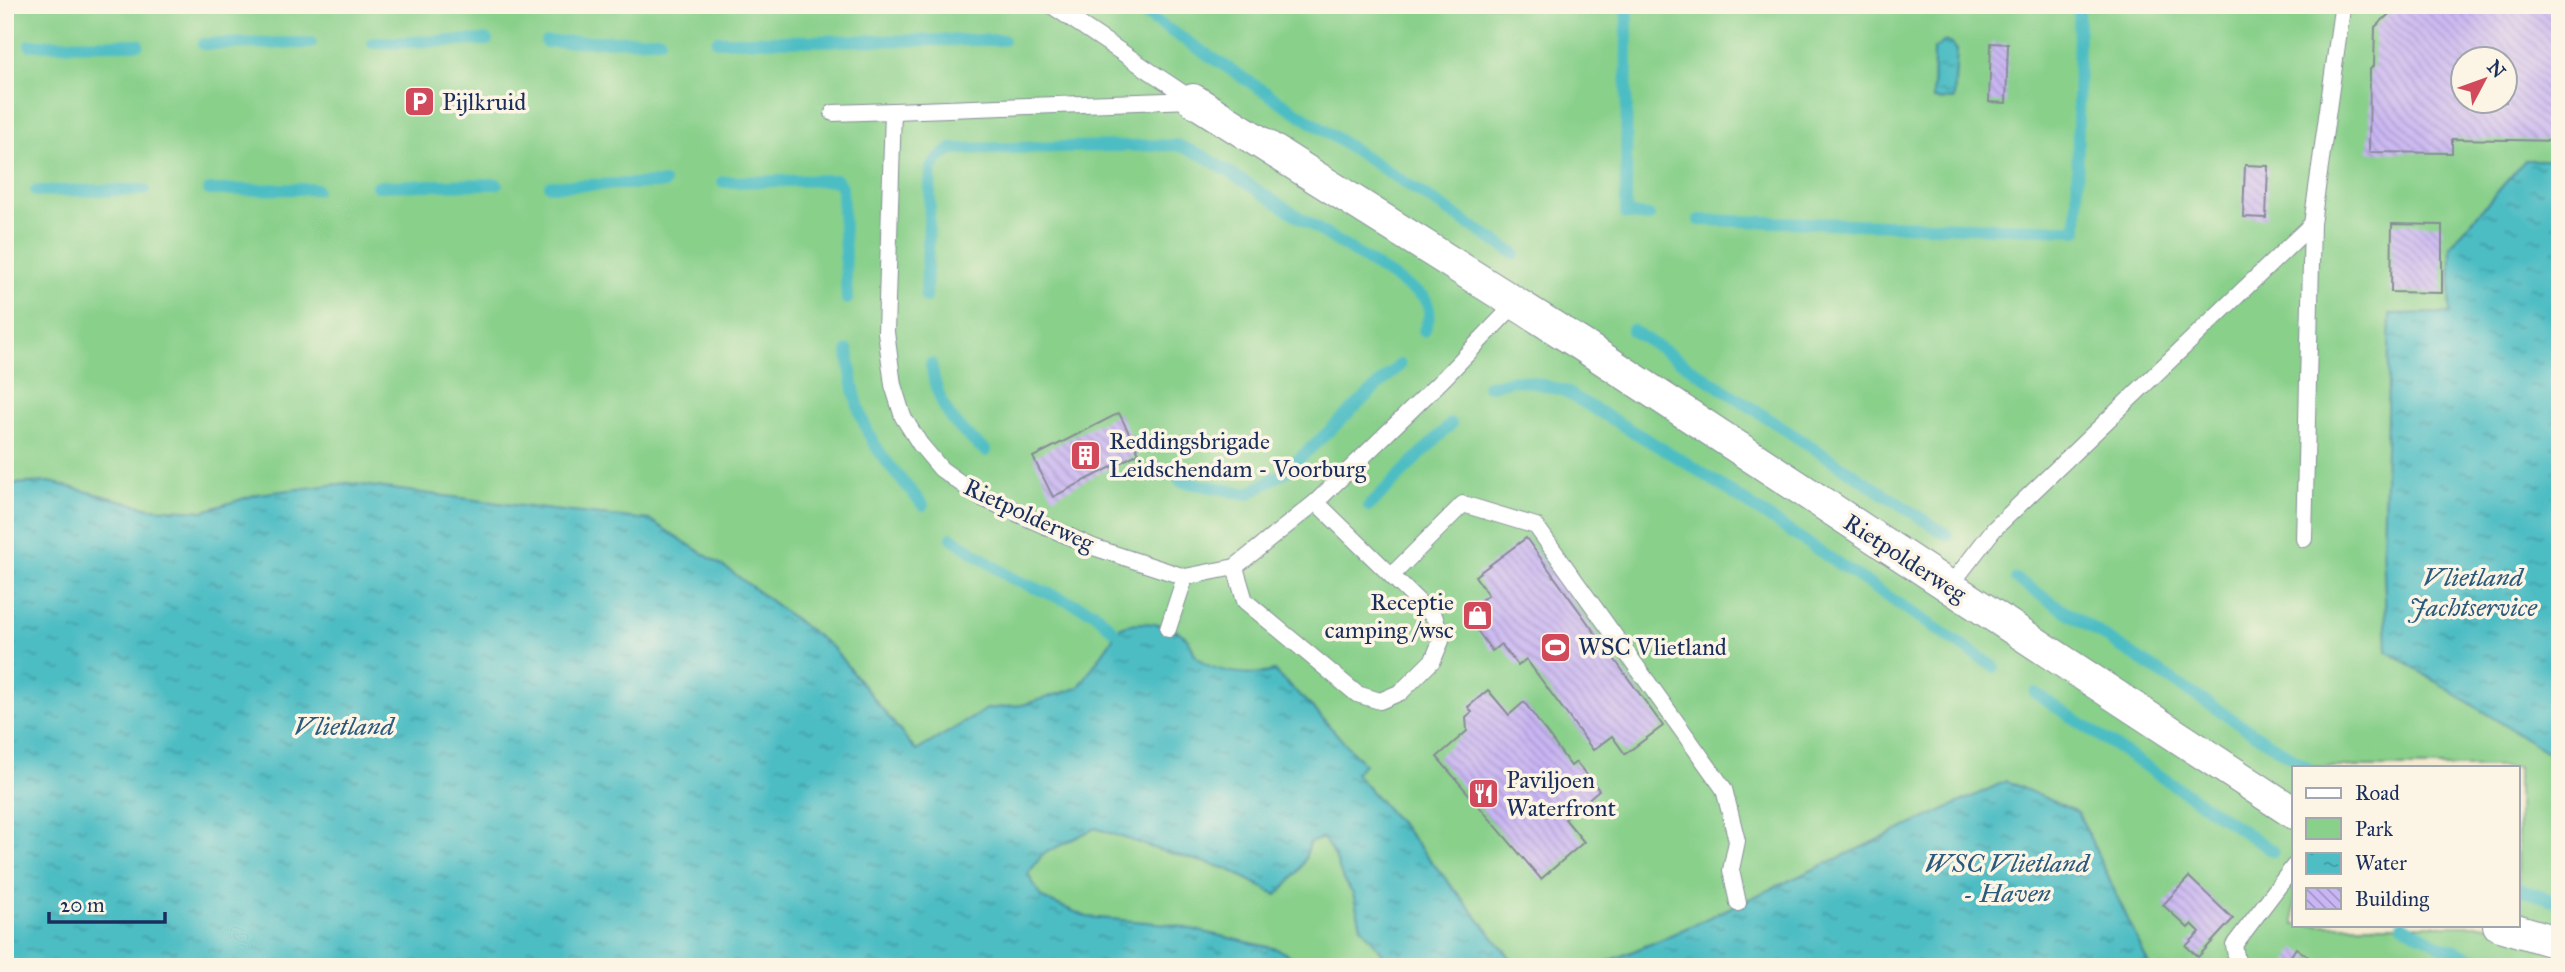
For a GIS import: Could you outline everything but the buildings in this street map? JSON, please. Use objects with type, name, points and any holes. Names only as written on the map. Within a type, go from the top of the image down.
[{"type":"street","name":"Rietpolderweg","points":[[1194,100],[1516,303],[2292,812]]},
{"type":"street","points":[[2502,926],[2560,943]]},
{"type":"lane","name":"Rietpolderweg","points":[[1051,5],[1194,100]]},
{"type":"lane","points":[[2304,538],[2312,223],[2342,9]]},
{"type":"lane","points":[[833,113],[1194,100]]},
{"type":"lane","name":"Rietpolderweg","points":[[893,111],[886,332],[893,385],[903,417],[920,444],[941,469],[980,497],[1093,547],[1185,577],[1235,567],[1316,502],[1443,379],[1516,303]]},
{"type":"lane","points":[[1949,587],[1994,529],[2312,223]]},
{"type":"lane","points":[[1235,567],[1245,601],[1357,694],[1380,701],[1401,692],[1433,660],[1441,641],[1435,618],[1316,502]]},
{"type":"lane","points":[[1392,575],[1463,505],[1536,526],[1724,789],[1737,841],[1731,870],[1738,903]]},
{"type":"lane","points":[[1168,629],[1185,577]]},
{"type":"lane","points":[[2238,967],[2234,946],[2292,869]]},
{"type":"green space","name":"Vlietland","points":[[5,5],[2560,5],[2560,967],[5,967]]},
{"type":"water","points":[[1945,41],[1957,50],[1954,100],[1933,99],[1934,49]]},
{"type":"water","name":"Vlietland Jachtservice","points":[[2525,160],[2560,160],[2560,760],[2387,651],[2383,544],[2390,314],[2450,313],[2451,245]]},
{"type":"water","name":"Vlietland","points":[[50,482],[150,508],[204,511],[258,494],[347,483],[650,520],[732,572],[833,648],[916,751],[987,709],[1022,705],[1078,688],[1113,638],[1114,631],[1122,627],[1140,623],[1170,628],[1188,639],[1202,662],[1233,672],[1256,674],[1274,671],[1314,709],[1364,764],[1355,773],[1409,834],[1518,967],[1386,967],[1387,959],[1361,926],[1353,894],[1343,880],[1335,857],[1323,838],[1309,843],[1302,865],[1277,895],[1228,869],[1159,850],[1095,828],[1043,854],[1028,874],[1042,898],[1087,917],[1169,924],[1277,949],[1311,967],[5,967],[5,484]]},
{"type":"water","name":"WSC Vlietland - Haven","points":[[2006,781],[2078,812],[2150,967],[1595,967],[1662,939]]},
{"type":"waterway","points":[[1131,5],[1515,254]]},
{"type":"waterway","points":[[1627,5],[1626,214],[1649,216]]},
{"type":"waterway","points":[[1699,220],[2077,230],[2079,5]]},
{"type":"waterway","points":[[373,43],[487,40]]},
{"type":"waterway","points":[[546,42],[660,40]]},
{"type":"waterway","points":[[717,41],[1003,40]]},
{"type":"waterway","points":[[203,44],[311,43]]},
{"type":"waterway","points":[[30,45],[138,44]]},
{"type":"waterway","points":[[926,297],[931,169],[939,158],[952,149],[1177,145],[1204,156],[1424,297],[1429,314],[1424,331]]},
{"type":"waterway","points":[[723,182],[837,180],[842,188],[847,299]]},
{"type":"waterway","points":[[550,186],[664,183]]},
{"type":"waterway","points":[[377,186],[497,184]]},
{"type":"waterway","points":[[209,190],[316,189]]},
{"type":"waterway","points":[[36,191],[144,190]]},
{"type":"waterway","points":[[1632,330],[1947,535]]},
{"type":"waterway","points":[[848,351],[854,391],[867,431],[886,461],[923,505]]},
{"type":"waterway","points":[[931,364],[938,392],[948,414],[964,433],[986,451]]},
{"type":"waterway","points":[[1180,481],[1248,494],[1285,472],[1400,365]]},
{"type":"waterway","points":[[1488,386],[1514,380],[1564,391],[1690,465],[1994,667]]},
{"type":"waterway","points":[[1369,506],[1451,424]]},
{"type":"waterway","points":[[952,538],[1011,578],[1094,612],[1114,631]]},
{"type":"waterway","points":[[2016,579],[2304,766]]},
{"type":"waterway","points":[[2035,693],[2273,851]]},
{"type":"waterway","points":[[2520,890],[2560,902]]},
{"type":"waterway","points":[[2405,926],[2441,946],[2498,967]]},
{"type":"place","name":"Pijlkruid","points":[[419,102]]},
{"type":"place","name":"Reddingsbrigade Leidschendam - Voorburg","points":[[1086,455]]},
{"type":"place","name":"Receptie camping /wsc","points":[[1477,616]]},
{"type":"place","name":"WSC Vlietland","points":[[1555,647]]},
{"type":"place","name":"Paviljoen Waterfront","points":[[1483,794]]}]
